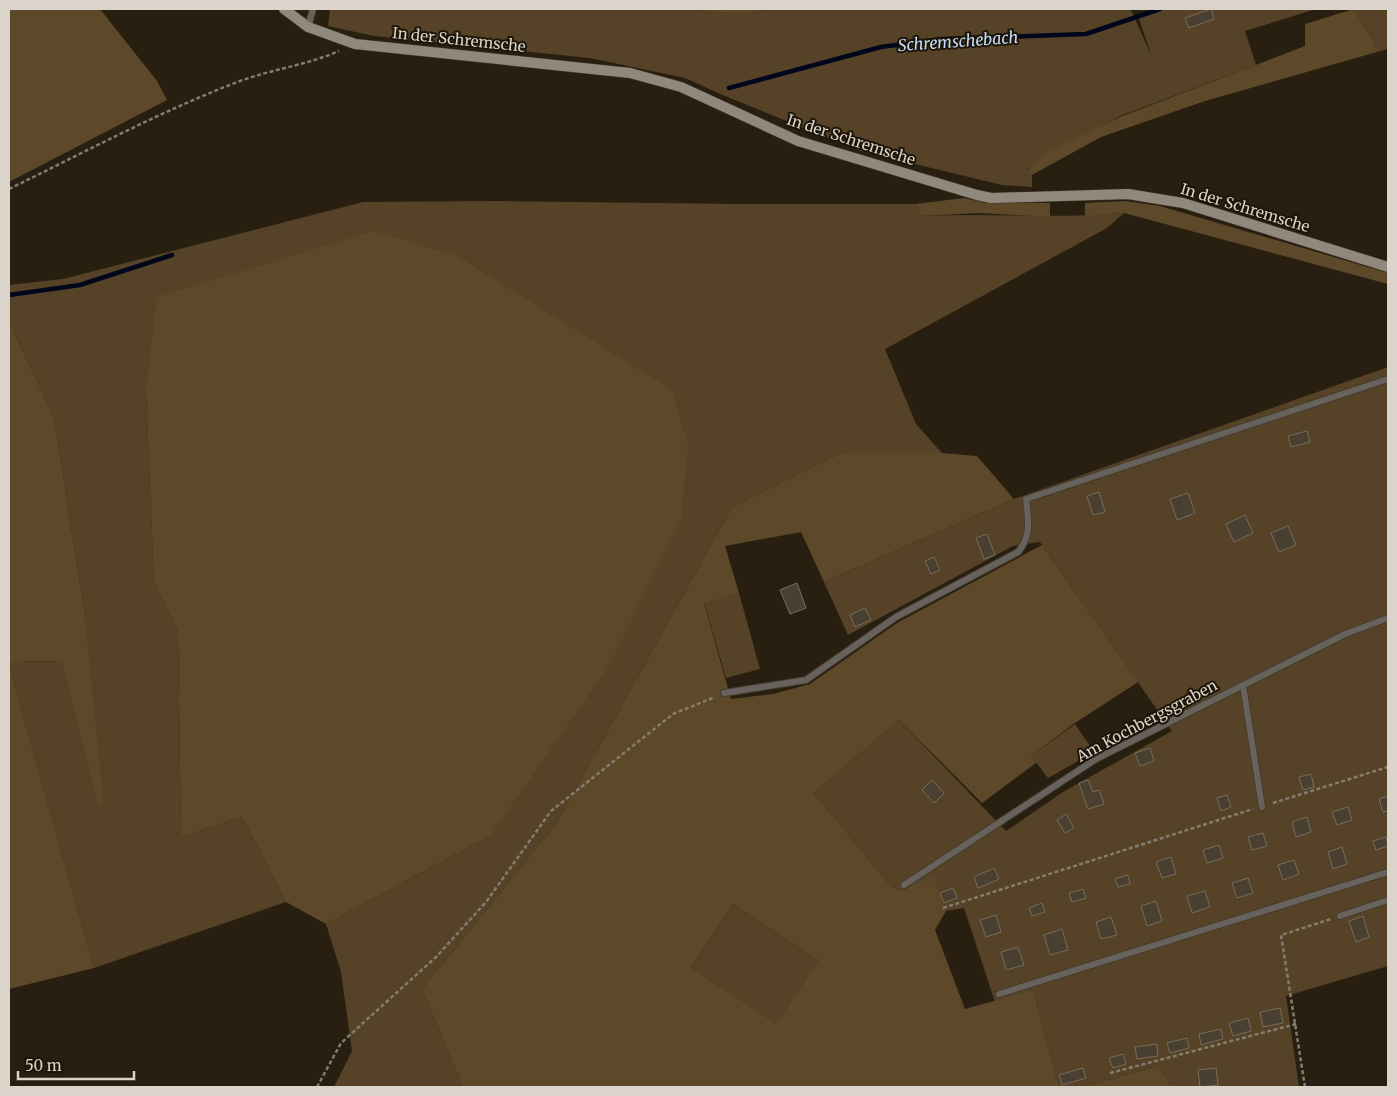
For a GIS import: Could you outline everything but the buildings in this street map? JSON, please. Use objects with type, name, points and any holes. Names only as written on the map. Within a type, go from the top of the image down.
[{"type":"street","name":"In der Schremsche","points":[[284,9],[308,27],[355,44],[630,73],[681,87],[798,141],[977,195],[991,198],[1128,194],[1183,204],[1388,267]]},
{"type":"lane","points":[[308,27],[313,9]]},
{"type":"lane","points":[[724,693],[806,680],[896,617],[1018,552],[1025,544],[1028,533],[1026,499],[1388,379]]},
{"type":"lane","name":"Am Kochbergsgraben","points":[[904,885],[1096,759],[1344,634],[1388,618]]},
{"type":"lane","points":[[1243,685],[1262,807]]},
{"type":"lane","points":[[999,994],[1388,872]]},
{"type":"lane","points":[[1340,916],[1388,900]]},
{"type":"path","points":[[9,188],[173,110],[242,80],[314,62],[355,44]]},
{"type":"path","points":[[317,1087],[341,1043],[436,957],[486,902],[551,811],[673,714],[724,693]]},
{"type":"path","points":[[943,908],[1388,767]]},
{"type":"path","points":[[1305,1087],[1281,935],[1340,916]]},
{"type":"path","points":[[1110,1073],[1296,1024]]},
{"type":"shaded area","points":[[9,9],[100,9],[157,81],[167,100],[9,182]]},
{"type":"shaded area","points":[[330,9],[683,9],[741,14],[769,9],[1133,9],[1131,10],[1152,57],[1138,16],[1160,9],[1316,9],[1245,31],[1256,65],[1120,116],[1027,170],[1032,175],[1032,187],[1002,185],[861,151],[685,78],[590,58],[374,36],[328,26]]},
{"type":"shaded area","points":[[683,9],[769,9],[741,14]]},
{"type":"shaded area","points":[[1354,9],[1388,9],[1388,49],[1377,52],[1374,42]]},
{"type":"shaded area","points":[[1354,9],[1374,42],[1377,52],[1205,101],[1101,137],[1032,175],[1027,171],[1045,154],[1120,117],[1305,46],[1305,24]]},
{"type":"shaded area","points":[[964,198],[986,203],[1050,203],[1050,217],[979,213],[921,216],[915,204]]},
{"type":"shaded area","points":[[1125,201],[1160,206],[1388,273],[1388,284],[1124,213],[1085,216],[1085,203]]},
{"type":"shaded area","points":[[363,202],[915,204],[921,216],[1073,216],[1124,213],[1107,228],[885,349],[916,424],[942,453],[841,453],[732,507],[556,824],[422,989],[463,1087],[334,1087],[352,1051],[341,972],[326,924],[490,836],[146,391],[154,584],[178,632],[181,837],[242,817],[286,902],[94,968],[9,665],[9,662],[61,661],[99,806],[84,609],[54,417],[9,321],[9,285],[63,279]]},
{"type":"shaded area","points":[[374,231],[457,256],[672,390],[688,445],[681,520],[609,666],[490,836],[326,924],[286,902],[242,817],[181,837],[178,632],[154,584],[146,391],[157,297]]},
{"type":"shaded area","points":[[9,321],[54,417],[84,609],[103,801],[99,807],[61,661],[9,662]]},
{"type":"shaded area","points":[[1388,367],[1388,966],[1286,996],[1299,1087],[1172,1087],[1157,1066],[1083,1087],[1059,1087],[1033,990],[995,1002],[964,908],[946,911],[933,877],[901,891],[890,885],[814,793],[899,720],[1006,831],[1063,792],[1172,731],[1040,542],[1013,546],[848,635],[824,582],[1014,499]]},
{"type":"shaded area","points":[[841,453],[942,453],[977,456],[1014,499],[824,582],[801,532],[725,546],[739,593],[704,603],[731,699],[773,694],[810,684],[897,623],[1042,545],[1138,682],[1072,725],[1031,756],[1036,763],[982,803],[899,720],[814,793],[890,885],[901,891],[933,876],[946,911],[935,930],[965,1009],[1033,990],[1059,1087],[463,1087],[422,989],[556,824],[732,507]],"holes":[[[733,904],[818,960],[776,1023],[691,967]]]},
{"type":"shaded area","points":[[739,593],[760,669],[726,678],[704,602]]},
{"type":"shaded area","points":[[9,665],[94,968],[9,989]]},
{"type":"shaded area","points":[[1075,724],[1094,752],[1048,778],[1031,756]]},
{"type":"shaded area","points":[[733,904],[818,960],[776,1023],[691,967]]},
{"type":"shaded area","points":[[1157,1066],[1172,1087],[1083,1087]]},
{"type":"waterway","name":"Schremschebach","points":[[729,88],[881,47],[942,39],[1086,34],[1160,9]]},
{"type":"waterway","name":"Schremschebach","points":[[9,295],[80,285],[172,255]]}]
